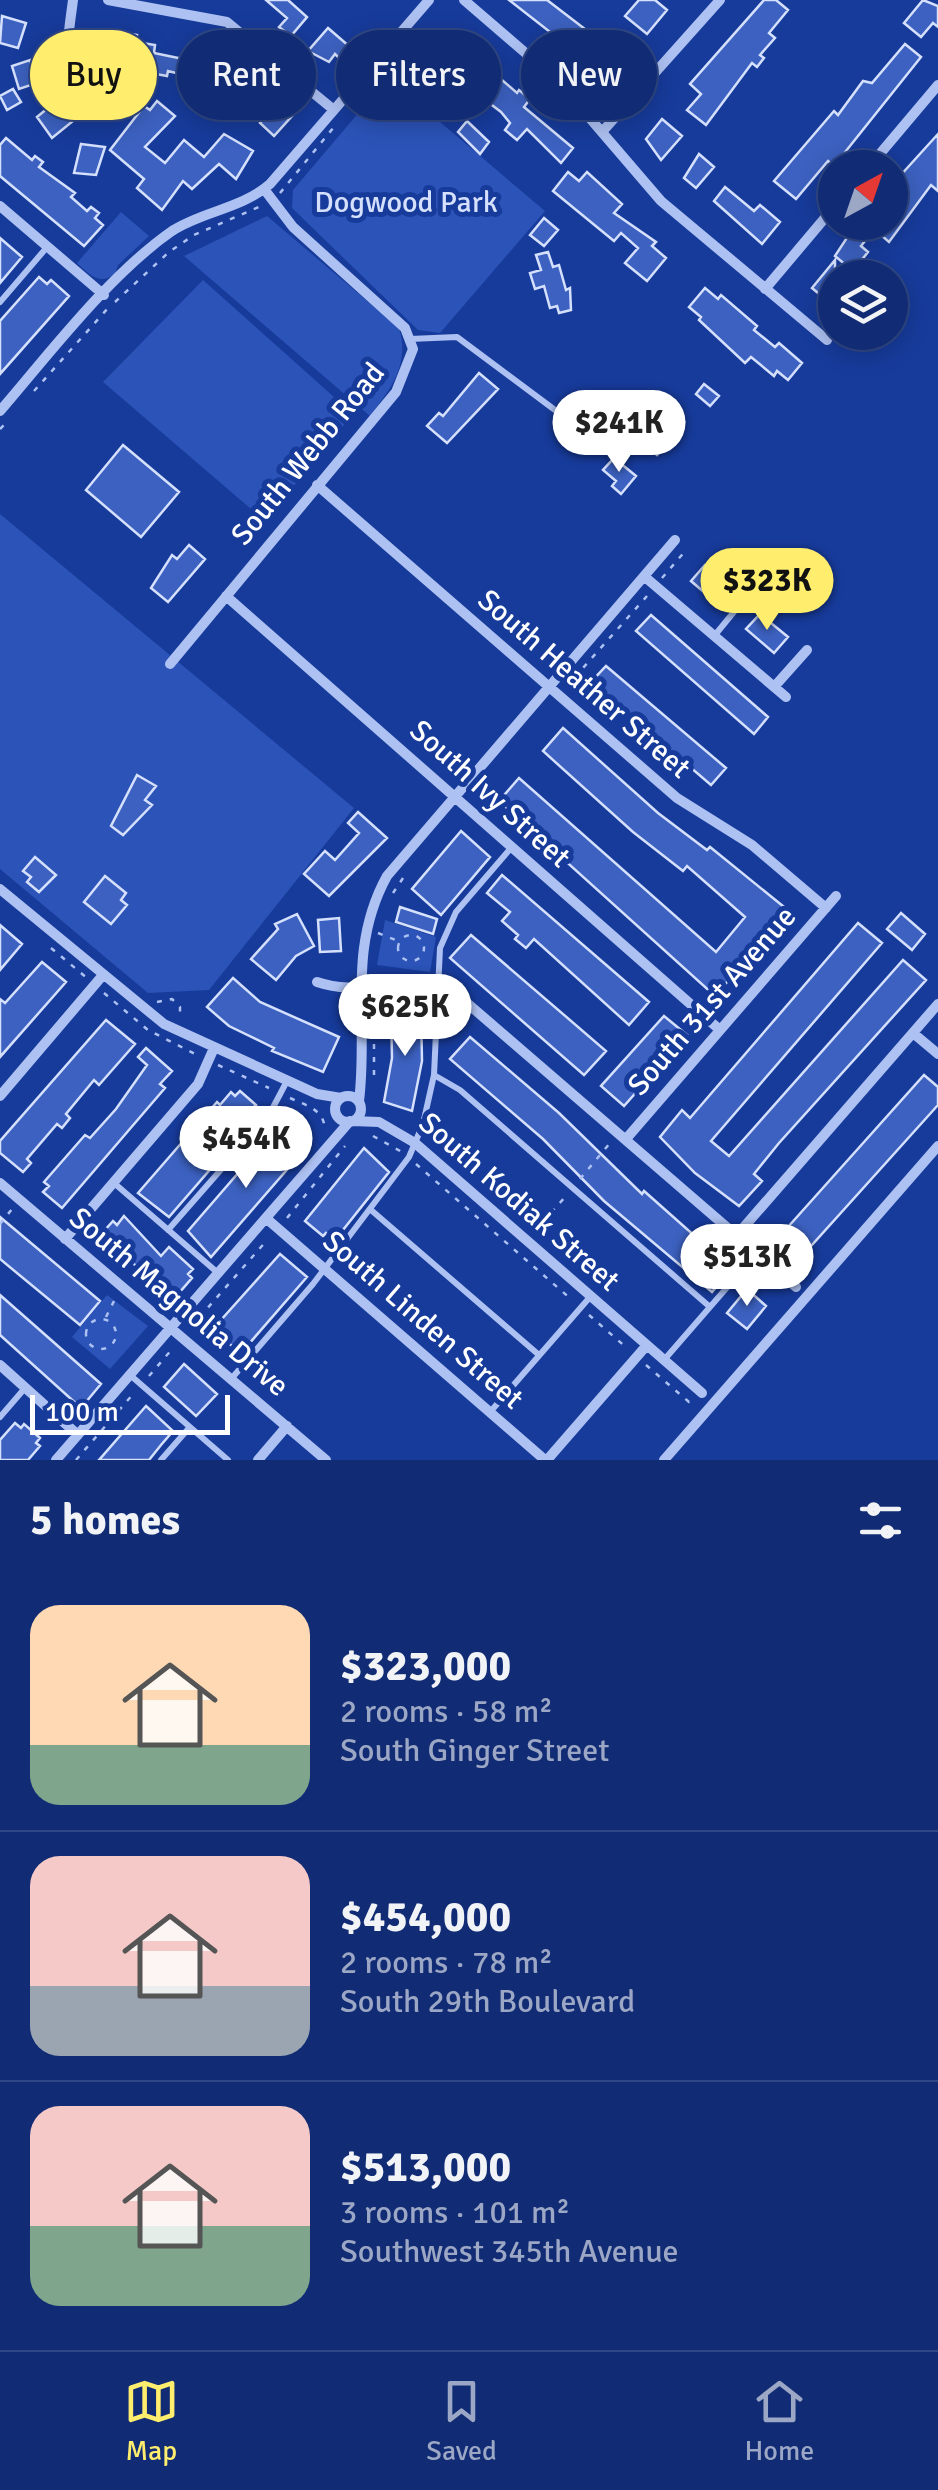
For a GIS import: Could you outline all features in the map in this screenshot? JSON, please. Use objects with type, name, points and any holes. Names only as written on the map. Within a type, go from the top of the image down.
[{"type":"street","points":[[69,30],[73,0]]},
{"type":"street","points":[[108,0],[227,22],[334,110]]},
{"type":"street","points":[[0,411],[104,295],[174,230],[268,194],[334,110],[430,0]]},
{"type":"street","points":[[464,0],[558,81],[637,179],[818,333]]},
{"type":"street","points":[[602,132],[720,0]]},
{"type":"street","points":[[883,150],[938,86]]},
{"type":"street","name":"South Webb Road","points":[[170,664],[396,392],[410,363],[410,339],[398,318],[293,227],[268,194]]},
{"type":"street","points":[[0,206],[104,295]]},
{"type":"street","points":[[765,289],[818,226]]},
{"type":"street","name":"South Heather Street","points":[[318,485],[677,798],[752,845],[826,908]]},
{"type":"street","points":[[56,1460],[351,1121],[360,1104],[358,984],[366,925],[379,890],[396,863],[676,540]]},
{"type":"street","points":[[645,577],[786,697]]},
{"type":"street","name":"South Ivy Street","points":[[226,596],[720,1030]]},
{"type":"street","points":[[774,687],[806,650]]},
{"type":"street","points":[[0,889],[164,1024],[340,1105],[351,1121]]},
{"type":"street","name":"South 31st Avenue","points":[[621,1135],[720,1030],[836,896]]},
{"type":"street","points":[[0,1096],[104,976]]},
{"type":"street","points":[[317,982],[337,987],[402,981],[436,987],[478,1011],[796,1287]]},
{"type":"street","points":[[737,1235],[938,1004]]},
{"type":"street","points":[[913,1033],[938,1054]]},
{"type":"street","points":[[65,1239],[198,1084],[214,1048]]},
{"type":"street","points":[[333,1139],[340,1105],[358,1077]]},
{"type":"street","name":"South Kodiak Street","points":[[340,1105],[360,1104],[378,1126]]},
{"type":"street","name":"South Kodiak Street","points":[[351,1121],[378,1126],[416,1142],[699,1395]]},
{"type":"street","points":[[664,1460],[938,1146]]},
{"type":"street","name":"South Magnolia Drive","points":[[0,1183],[173,1326],[326,1460]]},
{"type":"street","name":"South Linden Street","points":[[267,1219],[546,1460]]},
{"type":"street","points":[[546,1460],[646,1345]]},
{"type":"street","points":[[0,1364],[78,1435]]},
{"type":"street","points":[[258,1460],[287,1426]]},
{"type":"lane","points":[[0,302],[48,246]]},
{"type":"lane","points":[[410,339],[457,338],[567,419],[618,441]]},
{"type":"lane","points":[[714,636],[742,602]]},
{"type":"lane","points":[[232,1378],[325,1268],[409,1157],[434,1074],[436,987],[446,929],[511,848]]},
{"type":"lane","points":[[434,1074],[460,1090],[710,1307]]},
{"type":"lane","points":[[168,1230],[269,1116],[288,1080]]},
{"type":"lane","points":[[113,1182],[219,1274]]},
{"type":"lane","points":[[371,1210],[539,1355]]},
{"type":"lane","points":[[664,1360],[757,1253]]},
{"type":"lane","points":[[796,1287],[807,1296]]},
{"type":"lane","points":[[490,1412],[590,1296]]},
{"type":"lane","points":[[130,1376],[228,1460]]},
{"type":"lane","points":[[0,1417],[26,1387]]},
{"type":"lane","name":"South Kodiak Street","points":[[699,1395],[714,1404]]},
{"type":"lane","points":[[161,1460],[189,1428]]},
{"type":"path","points":[[25,401],[100,316],[168,252],[268,194],[334,130],[334,110]]},
{"type":"path","points":[[0,430],[12,415]]},
{"type":"path","points":[[661,579],[687,549]]},
{"type":"path","points":[[564,689],[651,592]]},
{"type":"path","points":[[390,900],[415,862]]},
{"type":"path","points":[[381,921],[377,936],[400,942],[410,935],[421,940],[423,952],[415,960],[415,968]]},
{"type":"path","points":[[400,942],[400,954],[415,960]]},
{"type":"path","points":[[373,1083],[374,992]]},
{"type":"path","points":[[156,1003],[172,1000],[182,1010],[180,1018]]},
{"type":"path","points":[[373,1136],[378,1126]]},
{"type":"path","points":[[359,1132],[409,1157],[631,1352]]},
{"type":"path","points":[[530,1236],[621,1135]]},
{"type":"path","points":[[284,1221],[350,1138]]},
{"type":"path","points":[[0,1224],[20,1200]]},
{"type":"path","points":[[188,1330],[273,1234]]},
{"type":"path","points":[[106,1320],[114,1301]]},
{"type":"path","points":[[96,1320],[106,1320],[116,1336],[108,1348],[98,1348],[90,1344],[87,1330],[96,1320]]},
{"type":"path","points":[[76,1460],[178,1342]]},
{"type":"path","points":[[643,1362],[689,1402],[699,1395]]},
{"type":"green space","name":"Dogwood Park","points":[[352,120],[438,120],[545,211],[440,333],[418,330],[292,208],[293,190]]},
{"type":"green space","points":[[121,212],[149,236],[118,265],[115,274],[104,279],[95,277],[77,263]]},
{"type":"green space","name":"Dogwood Park","points":[[267,216],[399,328],[402,353],[397,375],[370,416],[184,256]]},
{"type":"green space","points":[[203,280],[353,414],[265,521],[103,382]]},
{"type":"green space","points":[[0,514],[354,808],[209,990],[148,993],[0,869]]},
{"type":"green space","points":[[385,920],[436,937],[430,972],[377,965]]},
{"type":"green space","points":[[107,1295],[148,1326],[110,1369],[72,1337]]},
{"type":"building","points":[[266,0],[288,0],[307,17],[296,30],[283,30],[279,27],[287,18]]},
{"type":"building","points":[[509,0],[547,0],[586,30],[547,30]]},
{"type":"building","points":[[639,0],[655,0],[667,10],[650,30],[642,30],[625,16]]},
{"type":"building","points":[[764,0],[776,0],[788,10],[769,33],[775,38],[760,55],[764,58],[757,67],[752,63],[706,125],[687,110],[701,94],[690,84]]},
{"type":"building","points":[[923,0],[938,6],[938,27],[933,23],[921,37],[904,23]]},
{"type":"building","points":[[2,16],[26,23],[18,48],[0,43]]},
{"type":"building","points":[[328,28],[336,35],[336,55],[329,62],[316,55],[316,42]]},
{"type":"building","points":[[905,44],[921,57],[847,150],[818,150],[818,173],[796,199],[774,181],[834,111],[838,115],[863,81],[872,83]]},
{"type":"building","points":[[157,54],[177,58],[177,73],[168,71],[167,76],[157,74]]},
{"type":"building","points":[[30,60],[30,85],[19,89],[12,66]]},
{"type":"building","points":[[501,79],[517,93],[521,92],[521,120],[540,120],[573,148],[561,163],[527,129],[517,140],[505,130],[510,123],[501,112]]},
{"type":"building","points":[[13,89],[21,102],[7,110],[0,96]]},
{"type":"building","points":[[157,101],[175,116],[145,147],[165,163],[184,140],[204,157],[224,134],[253,151],[236,179],[219,164],[192,189],[183,181],[162,210],[137,188],[144,179],[110,150],[133,120],[157,120]]},
{"type":"building","points":[[662,119],[682,136],[661,160],[646,139]]},
{"type":"building","points":[[39,120],[73,121],[52,138]]},
{"type":"building","points":[[263,120],[288,120],[274,136],[260,123]]},
{"type":"building","points":[[467,121],[489,142],[480,154],[458,132]]},
{"type":"building","points":[[938,134],[938,191],[931,185],[908,216],[908,167]]},
{"type":"building","points":[[6,138],[32,160],[35,156],[43,162],[39,167],[75,193],[71,197],[87,211],[91,207],[99,213],[95,218],[103,225],[84,246],[0,176],[0,145]]},
{"type":"building","points":[[81,144],[105,147],[96,175],[74,173]]},
{"type":"building","points":[[699,154],[714,167],[696,188],[684,178]]},
{"type":"building","points":[[568,172],[579,181],[587,172],[622,204],[614,213],[656,242],[652,246],[666,258],[647,281],[625,263],[638,248],[621,233],[614,241],[553,191]]},
{"type":"building","points":[[725,187],[754,211],[760,205],[780,222],[762,244],[714,201]]},
{"type":"building","points":[[544,218],[558,230],[544,246],[530,235]]},
{"type":"building","points":[[0,238],[22,257],[0,283]]},
{"type":"building","points":[[845,240],[865,241],[861,246],[868,252],[862,260],[840,260],[835,256]]},
{"type":"building","points":[[548,252],[553,267],[559,265],[566,290],[570,288],[571,310],[559,313],[557,306],[550,308],[544,286],[535,289],[530,273],[541,270],[536,255]]},
{"type":"building","points":[[39,277],[47,284],[51,280],[69,296],[0,374],[0,321]]},
{"type":"building","points":[[705,288],[718,299],[721,295],[757,326],[754,330],[775,347],[779,343],[802,363],[788,380],[777,371],[774,376],[751,357],[745,363],[699,320],[701,317],[689,307]]},
{"type":"building","points":[[479,373],[498,389],[447,443],[427,426],[439,413],[443,416]]},
{"type":"building","points":[[704,384],[719,396],[710,406],[696,394]]},
{"type":"building","points":[[662,403],[684,422],[657,455],[631,433]]},
{"type":"building","points":[[123,445],[179,492],[141,537],[86,490]]},
{"type":"building","points":[[614,458],[636,476],[621,494],[612,486],[616,481],[603,470]]},
{"type":"building","points":[[189,545],[205,559],[168,602],[151,588],[172,555],[177,559]]},
{"type":"building","points":[[705,565],[732,588],[718,604],[691,581]]},
{"type":"building","points":[[760,614],[788,637],[774,653],[746,629]]},
{"type":"building","points":[[651,615],[768,717],[754,734],[636,631]]},
{"type":"building","points":[[606,666],[726,768],[711,785],[591,682]]},
{"type":"building","points":[[563,728],[658,813],[707,850],[710,847],[789,911],[715,996],[499,801],[519,778],[716,952],[745,917],[687,866],[683,871],[633,832],[543,751]]},
{"type":"building","points":[[137,775],[156,786],[145,800],[152,805],[123,835],[111,826]]},
{"type":"building","points":[[358,812],[387,838],[329,896],[304,874],[325,851],[335,860],[359,833],[348,823]]},
{"type":"building","points":[[461,831],[490,857],[441,915],[412,889]]},
{"type":"building","points":[[35,857],[56,875],[39,892],[27,882],[31,877],[23,871]]},
{"type":"building","points":[[502,875],[649,1002],[629,1025],[534,939],[526,948],[515,939],[518,935],[502,921],[510,912],[487,893]]},
{"type":"building","points":[[105,876],[126,893],[121,900],[127,905],[111,924],[84,902]]},
{"type":"building","points":[[400,907],[437,919],[433,934],[396,922]]},
{"type":"building","points":[[901,913],[925,934],[912,950],[887,929]]},
{"type":"building","points":[[297,914],[314,946],[296,956],[276,980],[251,959],[278,929],[275,924]]},
{"type":"building","points":[[339,918],[341,951],[320,952],[318,920]]},
{"type":"building","points":[[858,923],[882,943],[711,1141],[729,1156],[903,960],[926,980],[779,1143],[754,1174],[762,1181],[739,1206],[695,1173],[660,1137],[682,1110],[690,1118]]},
{"type":"building","points":[[0,925],[22,944],[0,970]]},
{"type":"building","points":[[471,935],[606,1051],[584,1075],[450,958]]},
{"type":"building","points":[[42,962],[66,982],[0,1057],[0,999],[5,1003]]},
{"type":"building","points":[[233,978],[260,1002],[339,1037],[323,1072],[272,1051],[274,1048],[229,1026],[207,1007]]},
{"type":"building","points":[[391,1012],[421,1012],[422,1061],[412,1111],[384,1102],[392,1058]]},
{"type":"building","points":[[664,1016],[687,1035],[624,1106],[601,1086]]},
{"type":"building","points":[[106,1020],[135,1044],[99,1085],[94,1080],[66,1114],[70,1118],[62,1128],[57,1124],[27,1159],[31,1163],[23,1172],[0,1153],[0,1141]]},
{"type":"building","points":[[470,1037],[559,1113],[642,1194],[644,1191],[732,1269],[712,1292],[604,1201],[543,1139],[450,1059]]},
{"type":"building","points":[[146,1048],[172,1071],[160,1084],[165,1088],[62,1208],[43,1192],[49,1186],[44,1182],[85,1135],[90,1138],[116,1109],[147,1065],[138,1057]]},
{"type":"building","points":[[924,1075],[938,1087],[938,1105],[802,1256],[779,1237]]},
{"type":"building","points":[[240,1091],[256,1105],[252,1109],[258,1114],[169,1217],[138,1193],[217,1102],[220,1105],[231,1092],[235,1096]]},
{"type":"building","points":[[278,1127],[305,1149],[211,1257],[188,1231]]},
{"type":"building","points":[[364,1148],[389,1172],[335,1240],[326,1233],[323,1236],[305,1221]]},
{"type":"building","points":[[124,1216],[161,1256],[169,1247],[193,1269],[188,1274],[192,1278],[178,1294],[172,1290],[169,1294],[97,1239],[113,1221],[117,1225]]},
{"type":"building","points":[[0,1217],[100,1301],[80,1325],[0,1259]]},
{"type":"building","points":[[280,1254],[307,1277],[241,1353],[212,1330]]},
{"type":"building","points":[[747,1289],[766,1306],[747,1329],[727,1313]]},
{"type":"building","points":[[0,1295],[101,1384],[81,1408],[0,1335]]},
{"type":"building","points":[[184,1364],[217,1394],[196,1416],[164,1387]]},
{"type":"building","points":[[146,1406],[173,1431],[149,1460],[99,1460]]},
{"type":"building","points":[[15,1423],[21,1428],[24,1424],[40,1438],[36,1443],[40,1446],[28,1460],[0,1460],[0,1440]]}]
